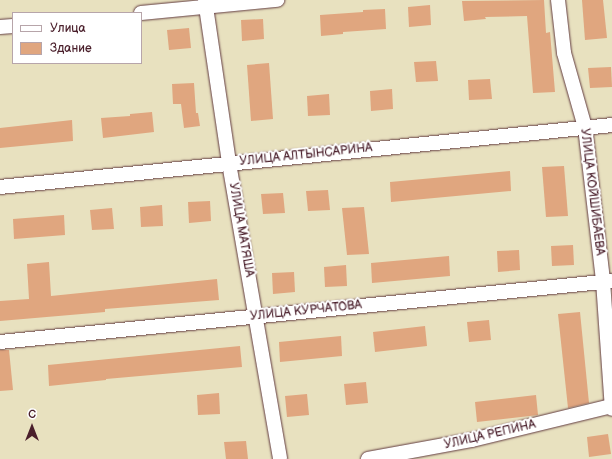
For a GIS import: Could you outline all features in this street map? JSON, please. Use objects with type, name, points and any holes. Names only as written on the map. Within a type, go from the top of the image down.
[{"type":"street","points":[[142,13],[206,3],[277,0]]},
{"type":"street","name":"УЛИЦА КОЙШИБАЕВА","points":[[558,0],[564,53],[585,128],[608,281],[611,408]]},
{"type":"street","name":"УЛИЦА МАТЯША","points":[[206,3],[229,163],[280,459]]},
{"type":"street","points":[[0,27],[12,26]]},
{"type":"street","name":"УЛИЦА АЛТЫНСАРИНА","points":[[0,187],[612,125]]},
{"type":"street","name":"УЛИЦА КУРЧАТОВА","points":[[0,342],[608,281]]},
{"type":"street","name":"УЛИЦА РЕПИНА","points":[[368,459],[472,440],[611,408]]},
{"type":"building","points":[[544,0],[546,33],[550,32],[555,92],[533,93],[527,16],[485,17],[486,19],[464,21],[462,1]]},
{"type":"building","points":[[582,0],[603,0],[607,38],[585,40]]},
{"type":"building","points":[[430,5],[431,25],[409,27],[408,7]]},
{"type":"building","points":[[385,9],[386,29],[343,32],[343,34],[321,36],[320,15]]},
{"type":"building","points":[[263,19],[264,39],[242,41],[241,20]]},
{"type":"building","points":[[189,28],[191,48],[169,50],[167,30]]},
{"type":"building","points":[[436,61],[438,81],[416,82],[414,62]]},
{"type":"building","points":[[269,63],[273,119],[251,121],[247,65]]},
{"type":"building","points":[[611,67],[612,87],[590,88],[588,68]]},
{"type":"building","points":[[490,79],[492,99],[469,100],[468,80]]},
{"type":"building","points":[[194,83],[196,113],[198,113],[200,126],[184,128],[181,104],[173,104],[172,84]]},
{"type":"building","points":[[392,89],[393,109],[371,111],[370,91]]},
{"type":"building","points":[[329,94],[330,115],[308,116],[307,96]]},
{"type":"building","points":[[152,112],[154,132],[103,138],[101,118],[130,116],[130,114]]},
{"type":"building","points":[[72,120],[73,141],[0,148],[0,128]]},
{"type":"building","points":[[564,166],[568,216],[546,217],[542,167]]},
{"type":"building","points":[[510,171],[511,191],[391,202],[390,182]]},
{"type":"building","points":[[328,190],[330,210],[308,211],[306,191]]},
{"type":"building","points":[[283,193],[285,213],[263,214],[261,194]]},
{"type":"building","points":[[210,201],[211,221],[189,223],[188,202]]},
{"type":"building","points":[[162,205],[163,226],[141,227],[140,207]]},
{"type":"building","points":[[364,207],[369,254],[347,255],[342,208]]},
{"type":"building","points":[[112,208],[114,229],[92,230],[90,210]]},
{"type":"building","points":[[64,215],[65,235],[14,239],[13,219]]},
{"type":"building","points":[[573,245],[574,265],[552,266],[551,246]]},
{"type":"building","points":[[519,250],[520,270],[498,272],[497,251]]},
{"type":"building","points":[[449,256],[450,276],[372,283],[371,263]]},
{"type":"building","points":[[49,262],[51,296],[217,279],[219,300],[105,309],[105,312],[0,321],[0,301],[29,299],[27,264]]},
{"type":"building","points":[[346,265],[347,286],[325,287],[324,267]]},
{"type":"building","points":[[294,272],[295,292],[273,294],[272,273]]},
{"type":"building","points":[[580,312],[589,403],[568,408],[558,314]]},
{"type":"building","points":[[489,320],[491,340],[469,342],[467,322]]},
{"type":"building","points":[[425,326],[427,346],[375,352],[373,332]]},
{"type":"building","points":[[341,336],[342,356],[280,362],[279,342]]},
{"type":"building","points":[[240,346],[242,367],[106,379],[49,386],[48,365]]},
{"type":"building","points":[[0,350],[9,350],[13,390],[0,391]]},
{"type":"building","points":[[366,382],[368,403],[346,405],[344,384]]},
{"type":"building","points":[[219,393],[220,414],[198,415],[197,395]]},
{"type":"building","points":[[307,394],[309,415],[287,417],[285,396]]},
{"type":"building","points":[[536,395],[538,415],[477,422],[475,402]]},
{"type":"building","points":[[608,434],[611,454],[589,457],[587,437]]},
{"type":"building","points":[[246,441],[248,459],[226,459],[224,442]]}]
